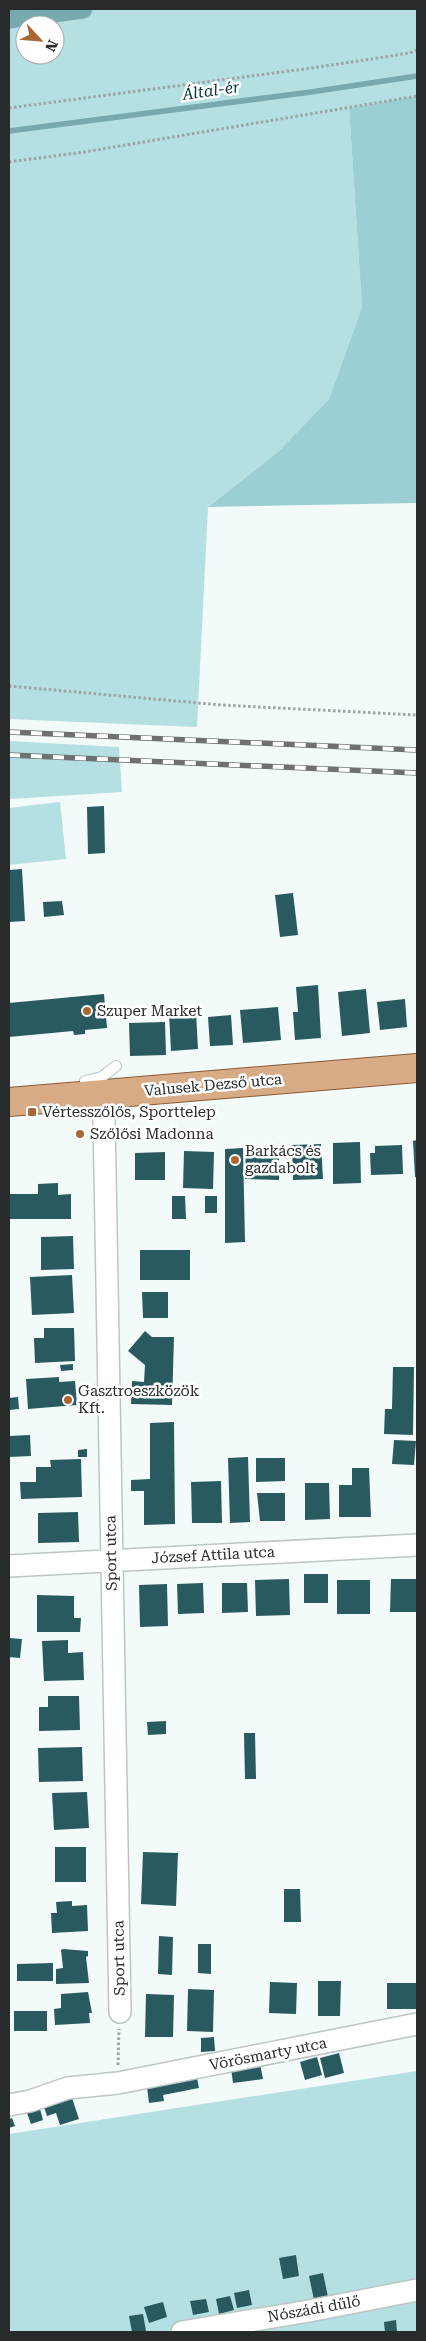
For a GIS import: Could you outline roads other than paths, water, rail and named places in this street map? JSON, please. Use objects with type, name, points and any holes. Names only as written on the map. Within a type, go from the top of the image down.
[{"type":"main road","name":"Valusek Dezső utca","points":[[9,1102],[94,1087],[417,1068]]},
{"type":"street","name":"Sport utca","points":[[94,1087],[104,1116],[120,2012]]},
{"type":"street","name":"József Attila utca","points":[[9,1566],[417,1545]]},
{"type":"street","name":"Vörösmarty utca","points":[[9,2105],[30,2101],[68,2088],[118,2083],[417,2024]]},
{"type":"street","name":"Nószádi dűlő","points":[[182,2332],[309,2311],[417,2290]]},
{"type":"lane","points":[[94,1087],[116,1066]]},
{"type":"waterway","points":[[9,19],[83,9]]},
{"type":"waterway","name":"Által-ér","points":[[9,131],[311,92],[417,76]]},
{"type":"railway","points":[[9,732],[417,750]]},
{"type":"railway","points":[[9,755],[417,773]]},
{"type":"place","name":"Szuper Market","points":[[87,1011]]},
{"type":"place","name":"Vértesszőlős, Sporttelep","points":[[32,1112]]},
{"type":"place","name":"Szőlősi Madonna","points":[[80,1134]]},
{"type":"place","name":"Barkács és gazdabolt","points":[[235,1160]]},
{"type":"place","name":"Gasztroeszközök Kft.","points":[[68,1400]]}]
